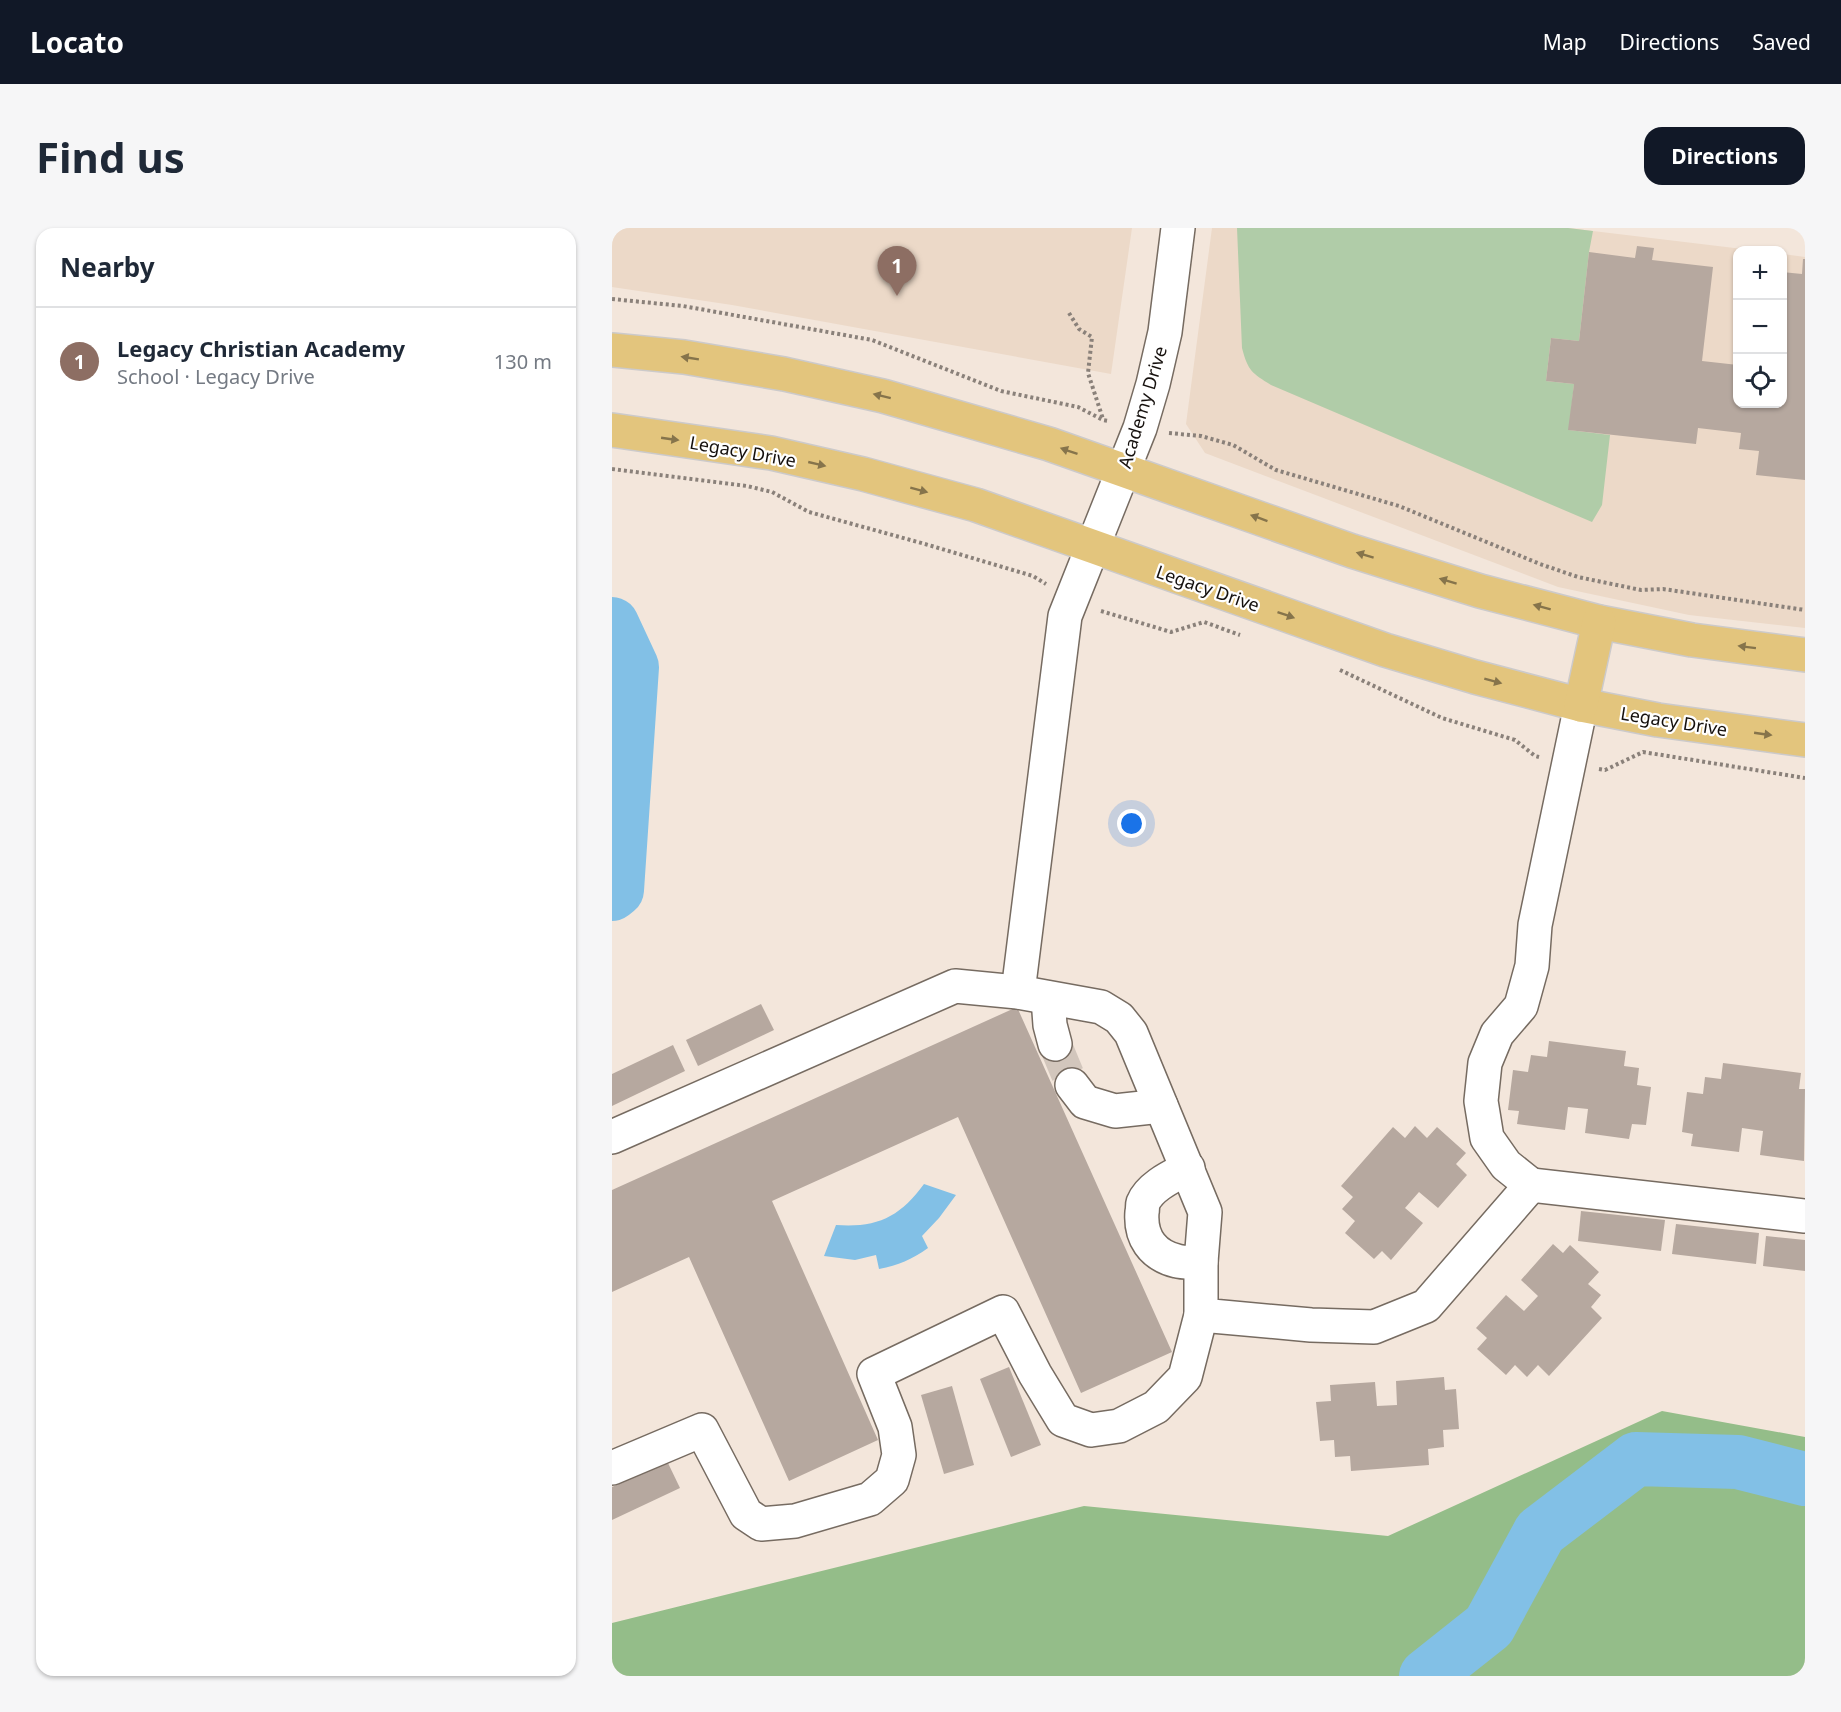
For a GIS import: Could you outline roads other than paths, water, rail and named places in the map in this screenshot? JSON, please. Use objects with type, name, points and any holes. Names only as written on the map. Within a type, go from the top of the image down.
[{"type":"main road","points":[[612,350],[684,357],[784,374],[883,396],[1049,444],[1352,551],[1480,591],[1599,622],[1692,640],[1805,655]]},
{"type":"main road","name":"Legacy Drive","points":[[612,430],[771,453],[863,474],[976,505],[1385,650],[1581,705],[1658,720],[1805,740]]},
{"type":"main road","points":[[1581,705],[1599,622]]},
{"type":"street","name":"Academy Drive","points":[[1055,1044],[1050,1025],[1033,995],[1063,628],[1092,546],[1140,428],[1154,384],[1165,332],[1178,228]]},
{"type":"street","points":[[1581,705],[1535,925],[1532,966],[1521,1006],[1497,1034],[1485,1063],[1481,1101],[1487,1138],[1506,1165],[1531,1185],[1805,1216]]},
{"type":"street","points":[[612,1137],[955,986],[1033,995],[1101,1007],[1119,1018],[1131,1034],[1205,1212],[1201,1262],[1202,1315],[1185,1377],[1156,1407],[1119,1426],[1090,1430],[1063,1419],[1035,1374],[1003,1312],[873,1374],[895,1427],[899,1455],[892,1480],[870,1500],[795,1521],[761,1524],[746,1514],[702,1430],[612,1468]]},
{"type":"street","points":[[1072,1085],[1085,1102],[1115,1111],[1161,1106]]},
{"type":"street","points":[[1188,1168],[1152,1191],[1143,1203],[1141,1224],[1146,1241],[1160,1253],[1177,1261],[1201,1262]]},
{"type":"street","points":[[1202,1315],[1311,1325],[1374,1327],[1426,1306],[1531,1185]]},
{"type":"water","points":[[924,1184],[956,1195],[922,1236],[928,1248],[905,1262],[879,1269],[876,1255],[855,1260],[824,1256],[836,1225],[864,1224],[886,1218],[906,1205]]},
{"type":"waterway","points":[[612,624],[632,667],[617,890],[612,894]]},
{"type":"waterway","points":[[1426,1676],[1489,1626],[1540,1532],[1636,1459],[1738,1462],[1805,1479]]},
{"type":"tunnel","points":[[1055,1044],[1072,1085]]},
{"type":"place","name":"Legacy Christian Academy","points":[[897,296]]}]
